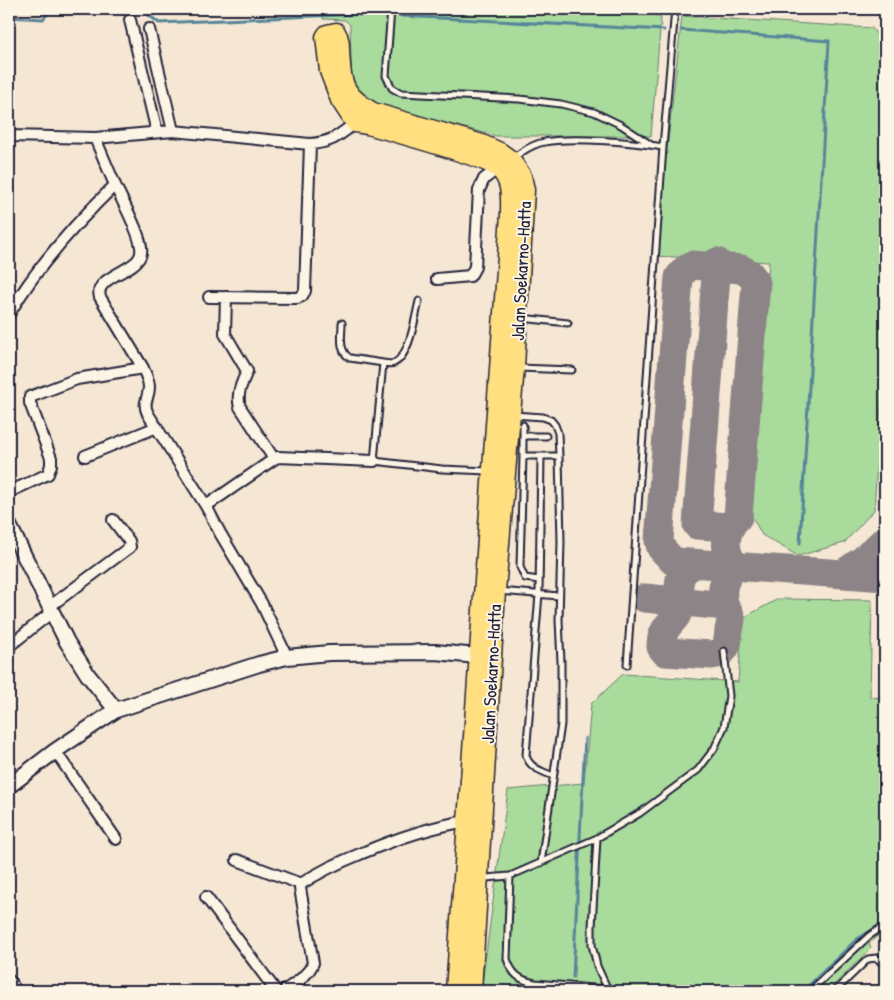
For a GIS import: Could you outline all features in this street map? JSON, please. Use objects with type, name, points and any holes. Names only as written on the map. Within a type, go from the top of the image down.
[{"type":"highway","points":[[406,129],[355,123],[340,100],[329,71],[325,37],[327,34],[336,32],[339,38],[342,74],[346,90],[353,98],[373,112],[406,129],[479,159],[505,164]]},
{"type":"highway","name":"Jalan Soekarno-Hatta","points":[[505,164],[522,176],[525,190],[518,318],[507,367]]},
{"type":"highway","name":"Jalan Soekarno-Hatta","points":[[489,590],[510,418],[507,367],[510,188],[506,178],[505,164]]},
{"type":"highway","name":"Jalan Soekarno-Hatta","points":[[472,991],[489,590],[491,471],[510,418]]},
{"type":"highway","name":"Jalan Soekarno-Hatta","points":[[455,991],[467,821],[485,657]]},
{"type":"street","points":[[130,20],[157,132]]},
{"type":"street","points":[[149,29],[173,131]]},
{"type":"street","points":[[9,136],[96,138],[173,131],[310,144],[326,142],[338,137],[355,123]]},
{"type":"street","points":[[96,138],[114,185],[139,237],[141,254],[137,261],[101,285],[98,292],[143,368],[149,387],[145,408],[206,506],[262,604],[287,658]]},
{"type":"street","points":[[208,297],[297,298],[302,296],[305,291],[310,144]]},
{"type":"street","points":[[437,279],[470,276],[472,274],[475,267],[479,190],[484,179],[505,164]]},
{"type":"street","points":[[9,314],[13,297],[24,288],[82,217],[114,185]]},
{"type":"street","points":[[226,297],[226,334],[247,371],[241,383],[238,399],[240,407],[274,459]]},
{"type":"street","points":[[9,492],[48,474],[51,466],[51,458],[30,403],[30,397],[77,379],[143,368]]},
{"type":"street","points":[[85,456],[157,427]]},
{"type":"street","points":[[206,506],[274,459],[283,457],[374,461]]},
{"type":"street","points":[[9,646],[50,609],[130,547],[129,541],[113,520]]},
{"type":"street","points":[[9,525],[67,642],[88,675],[116,710]]},
{"type":"street","points":[[9,786],[55,751],[116,710],[259,664],[287,658],[329,653],[435,652],[485,657]]},
{"type":"street","points":[[55,751],[116,839]]},
{"type":"street","points":[[237,860],[301,884],[340,862],[394,839],[434,827],[467,821]]},
{"type":"street","points":[[284,991],[306,975],[313,964],[301,884]]},
{"type":"street","points":[[206,897],[276,991]]},
{"type":"street","points":[[9,980],[16,991]]},
{"type":"lane","points":[[391,9],[386,76],[392,88],[401,93],[519,99],[561,104],[594,112],[622,125],[650,144]]},
{"type":"lane","points":[[627,665],[663,146],[675,9]]},
{"type":"lane","points":[[505,164],[526,149],[546,142],[586,140],[663,146]]},
{"type":"lane","points":[[342,324],[342,350],[345,355],[350,358],[392,364],[406,350],[419,301]]},
{"type":"lane","points":[[518,318],[568,323]]},
{"type":"lane","points":[[383,363],[374,461],[442,469],[491,471]]},
{"type":"lane","points":[[507,367],[572,370]]},
{"type":"lane","points":[[510,418],[543,417],[551,420],[558,433],[561,542],[561,724],[541,863]]},
{"type":"lane","points":[[510,418],[523,436],[520,567],[525,578],[539,580]]},
{"type":"lane","points":[[523,436],[546,436]]},
{"type":"lane","points":[[523,456],[559,456]]},
{"type":"lane","points":[[541,456],[539,594],[526,755],[532,766],[553,776]]},
{"type":"lane","points":[[489,590],[560,596]]},
{"type":"lane","points":[[486,878],[510,876],[598,838],[640,814],[698,770],[714,749],[724,727],[729,696],[724,651]]},
{"type":"lane","points":[[598,838],[592,945],[597,966],[608,990]]},
{"type":"lane","points":[[510,876],[507,959],[510,968],[516,976],[524,981],[535,983],[626,991]]},
{"type":"lane","points":[[810,991],[869,936],[885,925]]},
{"type":"lane","points":[[835,991],[870,958],[877,958],[885,966]]},
{"type":"green space","points":[[323,9],[642,9],[661,18],[651,136],[496,136],[387,108],[364,98],[352,85],[350,25],[345,20],[323,19]]},
{"type":"green space","points":[[682,16],[872,28],[885,46],[885,344],[874,510],[844,543],[798,556],[762,535],[750,513],[769,262],[655,256]]},
{"type":"green space","points":[[778,599],[872,600],[870,697],[885,698],[885,929],[869,944],[871,948],[828,991],[481,991],[508,790],[584,783],[591,704],[623,674],[738,682],[743,618]]},
{"type":"waterway","points":[[9,17],[43,19],[52,9]]},
{"type":"waterway","points":[[141,9],[159,23],[359,14],[382,15]]},
{"type":"waterway","points":[[401,16],[664,30]]},
{"type":"waterway","points":[[681,30],[829,41],[800,543]]},
{"type":"waterway","points":[[573,977],[585,738]]},
{"type":"waterway","points":[[803,991],[856,940],[885,922]]},
{"type":"taxiway","points":[[717,262],[697,525],[730,527]]},
{"type":"taxiway","points":[[695,564],[688,568],[680,578],[678,612],[665,631],[662,640],[661,647],[665,652],[712,655],[724,650],[727,643],[731,618],[724,602],[723,586],[725,580],[728,575],[731,571],[735,566],[728,554],[726,541],[727,534],[738,517],[756,282],[750,274],[741,269],[692,265],[679,277],[659,541],[661,548],[676,562],[885,577]]},
{"type":"taxiway","points":[[844,573],[863,560],[885,540]]},
{"type":"taxiway","points":[[645,598],[725,606]]}]
